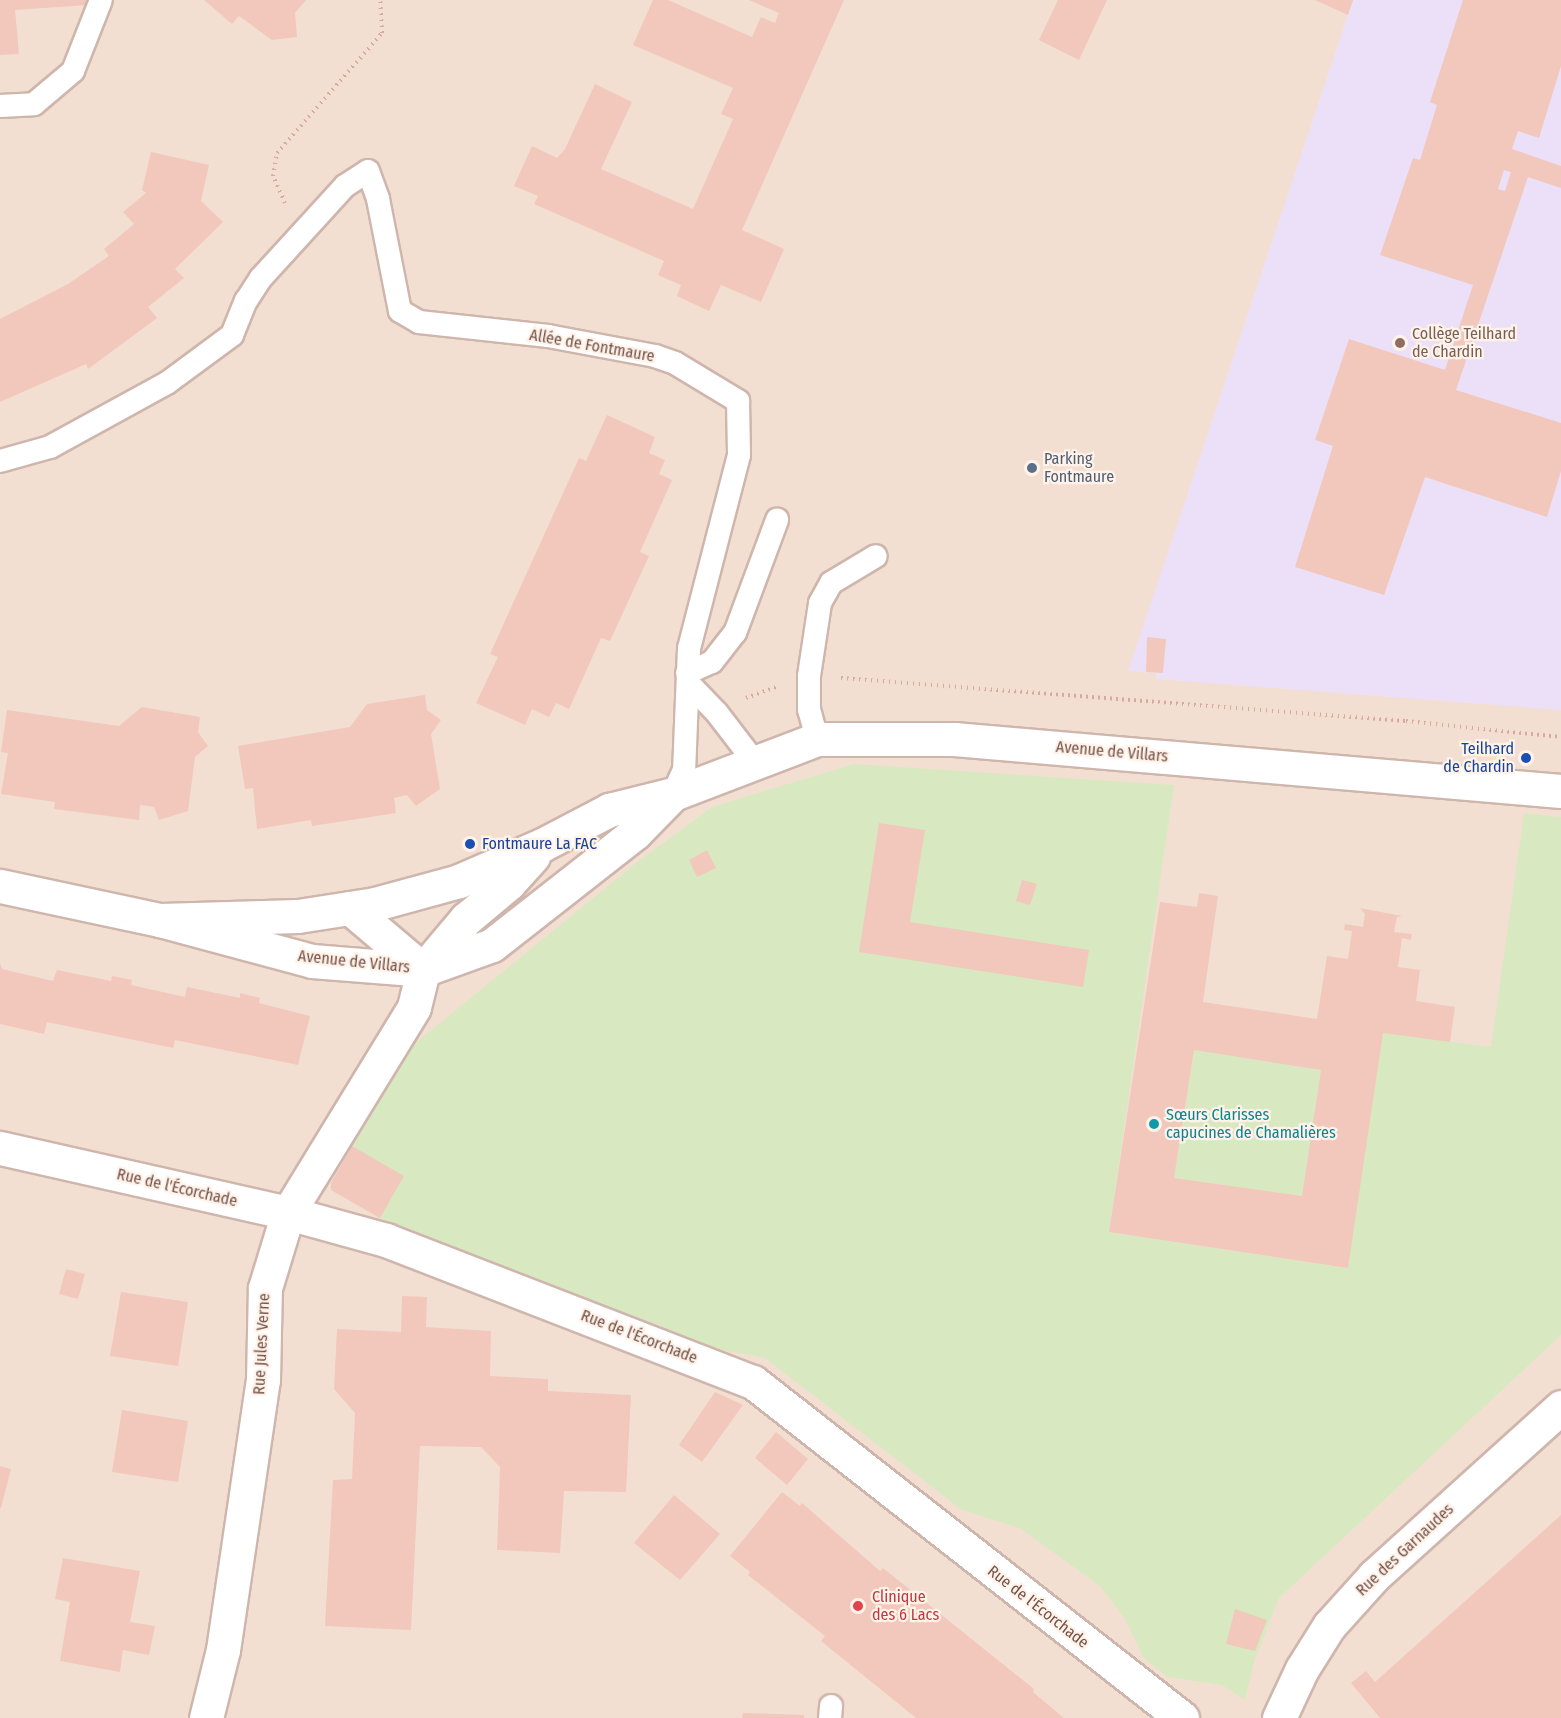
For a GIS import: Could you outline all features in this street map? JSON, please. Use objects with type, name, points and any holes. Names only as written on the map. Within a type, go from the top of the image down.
[{"type":"street","name":"Avenue de Villars","points":[[160,920],[298,916],[350,908],[459,881],[542,845],[609,810],[673,794],[753,760],[817,739],[954,739],[1560,788]]},
{"type":"street","name":"Avenue de Villars","points":[[0,886],[160,920],[312,961],[423,970],[492,945],[635,833],[673,794]]},
{"type":"street","points":[[350,908],[423,970],[466,919],[508,883],[542,845]]},
{"type":"street","name":"Rue Jules Verne","points":[[206,1718],[223,1650],[263,1380],[265,1288],[288,1213],[414,1007],[423,970]]},
{"type":"street","name":"Rue de l'Écorchade","points":[[0,1149],[288,1213],[386,1240],[753,1382],[1182,1718]]},
{"type":"street","name":"Rue des Garnaudes","points":[[1279,1718],[1302,1669],[1329,1626],[1366,1584],[1561,1407]]},
{"type":"lane","points":[[0,106],[34,104],[73,70],[101,0]]},
{"type":"lane","name":"Allée de Fontmaure","points":[[308,226],[345,186],[368,171],[378,199],[400,311],[418,322],[548,336],[655,356],[675,363],[738,401],[739,455],[695,623],[689,680]]},
{"type":"lane","points":[[0,461],[60,442],[167,383],[232,335],[246,301],[261,278],[308,226]]},
{"type":"lane","points":[[673,794],[684,770],[684,727],[689,680],[712,662],[735,633],[777,520]]},
{"type":"lane","points":[[817,739],[809,710],[813,629],[825,593],[831,583],[876,556]]},
{"type":"lane","points":[[689,680],[753,760]]},
{"type":"path","points":[[308,226],[279,195],[273,176],[277,153],[382,33],[380,0]]},
{"type":"path","points":[[717,713],[754,693],[809,676],[1406,721],[1561,737]]},
{"type":"shaded area","points":[[0,0],[1561,0],[1561,1718],[0,1718]]},
{"type":"shaded area","name":"Collège Teilhard de Chardin","points":[[1353,0],[1561,0],[1561,710],[1156,679],[1156,673],[1128,671]]},
{"type":"green space","points":[[854,764],[1174,785],[1109,1232],[1347,1268],[1383,1033],[1491,1047],[1524,813],[1561,817],[1561,1335],[1279,1598],[1254,1662],[1245,1700],[1222,1685],[1167,1677],[1143,1657],[1126,1621],[1101,1587],[1020,1528],[962,1510],[765,1358],[710,1348],[380,1218],[331,1190],[331,1183],[413,1045],[637,862],[712,807]]},
{"type":"green space","points":[[1194,1050],[1321,1070],[1302,1196],[1174,1178]]},
{"type":"building","points":[[0,0],[89,0],[88,5],[15,10],[19,54],[0,55]]},
{"type":"building","points":[[204,0],[306,0],[295,13],[297,37],[272,40],[239,16],[232,24]]},
{"type":"building","points":[[653,0],[668,0],[752,37],[761,17],[775,23],[779,13],[749,0],[844,0],[742,230],[784,249],[761,302],[721,285],[709,311],[677,296],[681,285],[658,275],[664,261],[534,204],[538,196],[514,186],[532,146],[557,158],[565,149],[595,84],[632,102],[601,169],[693,209],[733,119],[721,114],[733,88],[633,45]]},
{"type":"building","points":[[1058,0],[1107,0],[1079,60],[1039,40]]},
{"type":"building","points":[[1315,0],[1353,0],[1348,15]]},
{"type":"building","points":[[1463,0],[1561,0],[1561,66],[1539,138],[1518,131],[1512,149],[1561,166],[1561,188],[1528,177],[1456,390],[1561,423],[1561,471],[1547,517],[1425,477],[1384,595],[1295,567],[1333,446],[1315,440],[1349,339],[1445,370],[1473,285],[1380,255],[1413,158],[1420,160],[1437,105],[1430,102]],"holes":[[[1504,170],[1511,172],[1505,191],[1498,189]]]},
{"type":"building","points":[[151,152],[209,165],[201,201],[223,222],[175,269],[184,278],[148,307],[157,318],[88,369],[86,364],[0,402],[0,319],[68,284],[109,256],[104,249],[134,224],[123,212],[146,193],[142,190]]},
{"type":"building","points":[[607,415],[655,437],[649,453],[665,460],[659,474],[672,480],[640,552],[649,556],[610,641],[601,638],[569,709],[556,703],[549,717],[532,709],[525,725],[476,703],[498,657],[490,654],[579,458],[586,461]]},
{"type":"building","points":[[1147,637],[1166,639],[1163,673],[1146,672]]},
{"type":"building","points":[[425,695],[427,710],[441,720],[431,734],[440,789],[416,806],[407,795],[394,798],[396,813],[312,826],[311,820],[257,829],[253,788],[245,789],[238,746],[350,727],[367,704]]},
{"type":"building","points":[[142,707],[200,717],[198,732],[208,746],[195,757],[188,811],[159,820],[154,807],[140,805],[139,820],[54,809],[55,802],[1,794],[8,753],[1,752],[7,710],[119,726]]},
{"type":"building","points":[[879,823],[925,830],[910,922],[1089,950],[1083,987],[859,952]]},
{"type":"building","points":[[707,850],[716,868],[697,877],[689,860]]},
{"type":"building","points":[[1022,880],[1037,884],[1030,905],[1016,901]]},
{"type":"building","name":"Sœurs Clarisses capucines de Chamalières","points":[[1199,893],[1218,896],[1203,1002],[1317,1019],[1327,956],[1348,959],[1352,931],[1344,930],[1345,924],[1363,927],[1365,914],[1360,908],[1402,916],[1397,917],[1394,932],[1412,934],[1411,940],[1402,938],[1398,967],[1420,970],[1416,1001],[1455,1007],[1450,1042],[1383,1033],[1348,1268],[1109,1232],[1160,902],[1197,907]],"holes":[[[1194,1050],[1321,1070],[1302,1196],[1174,1178]]]},
{"type":"building","points":[[0,963],[2,969],[53,981],[57,970],[111,981],[112,976],[132,980],[131,985],[185,997],[187,987],[240,998],[240,993],[260,998],[259,1003],[310,1016],[298,1065],[175,1040],[173,1048],[47,1022],[44,1034],[0,1024]]},
{"type":"building","points":[[352,1146],[404,1176],[380,1218],[331,1190],[331,1183]]},
{"type":"building","points":[[66,1269],[85,1274],[78,1299],[59,1294]]},
{"type":"building","points":[[121,1292],[188,1302],[178,1366],[110,1356]]},
{"type":"building","points":[[402,1296],[427,1297],[426,1327],[491,1331],[490,1376],[548,1379],[548,1391],[631,1395],[626,1492],[564,1491],[560,1553],[497,1550],[500,1467],[481,1447],[420,1446],[411,1630],[325,1626],[333,1480],[352,1479],[355,1413],[334,1389],[337,1329],[401,1332]]},
{"type":"building","points":[[715,1392],[743,1405],[702,1462],[679,1445]]},
{"type":"building","points":[[122,1410],[188,1421],[178,1482],[112,1472]]},
{"type":"building","points":[[776,1432],[808,1459],[787,1485],[755,1458]]},
{"type":"building","points":[[0,1466],[11,1469],[1,1508],[0,1508]]},
{"type":"building","name":"Clinique des 6 Lacs","points":[[782,1492],[800,1506],[802,1503],[880,1571],[883,1568],[1034,1689],[1033,1692],[1064,1718],[916,1718],[821,1641],[825,1636],[748,1575],[750,1572],[730,1556]]},
{"type":"building","points":[[674,1495],[720,1534],[680,1580],[634,1543]]},
{"type":"building","points":[[1561,1515],[1561,1718],[1380,1718],[1351,1683],[1366,1671],[1375,1682]]},
{"type":"building","points":[[63,1558],[140,1571],[130,1622],[155,1626],[149,1655],[123,1650],[120,1672],[60,1661],[70,1602],[55,1599]]},
{"type":"building","points":[[1235,1609],[1267,1620],[1255,1651],[1226,1644]]},
{"type":"building","points":[[743,1713],[804,1715],[804,1718],[742,1718]]},
{"type":"place","name":"Collège Teilhard de Chardin","points":[[1400,343]]},
{"type":"place","name":"Parking Fontmaure","points":[[1032,468]]},
{"type":"place","name":"Teilhard de Chardin","points":[[1526,758]]},
{"type":"place","name":"Fontmaure La FAC","points":[[470,844]]},
{"type":"place","name":"Sœurs Clarisses capucines de Chamalières","points":[[1154,1124]]},
{"type":"place","name":"Clinique des 6 Lacs","points":[[858,1606]]}]
